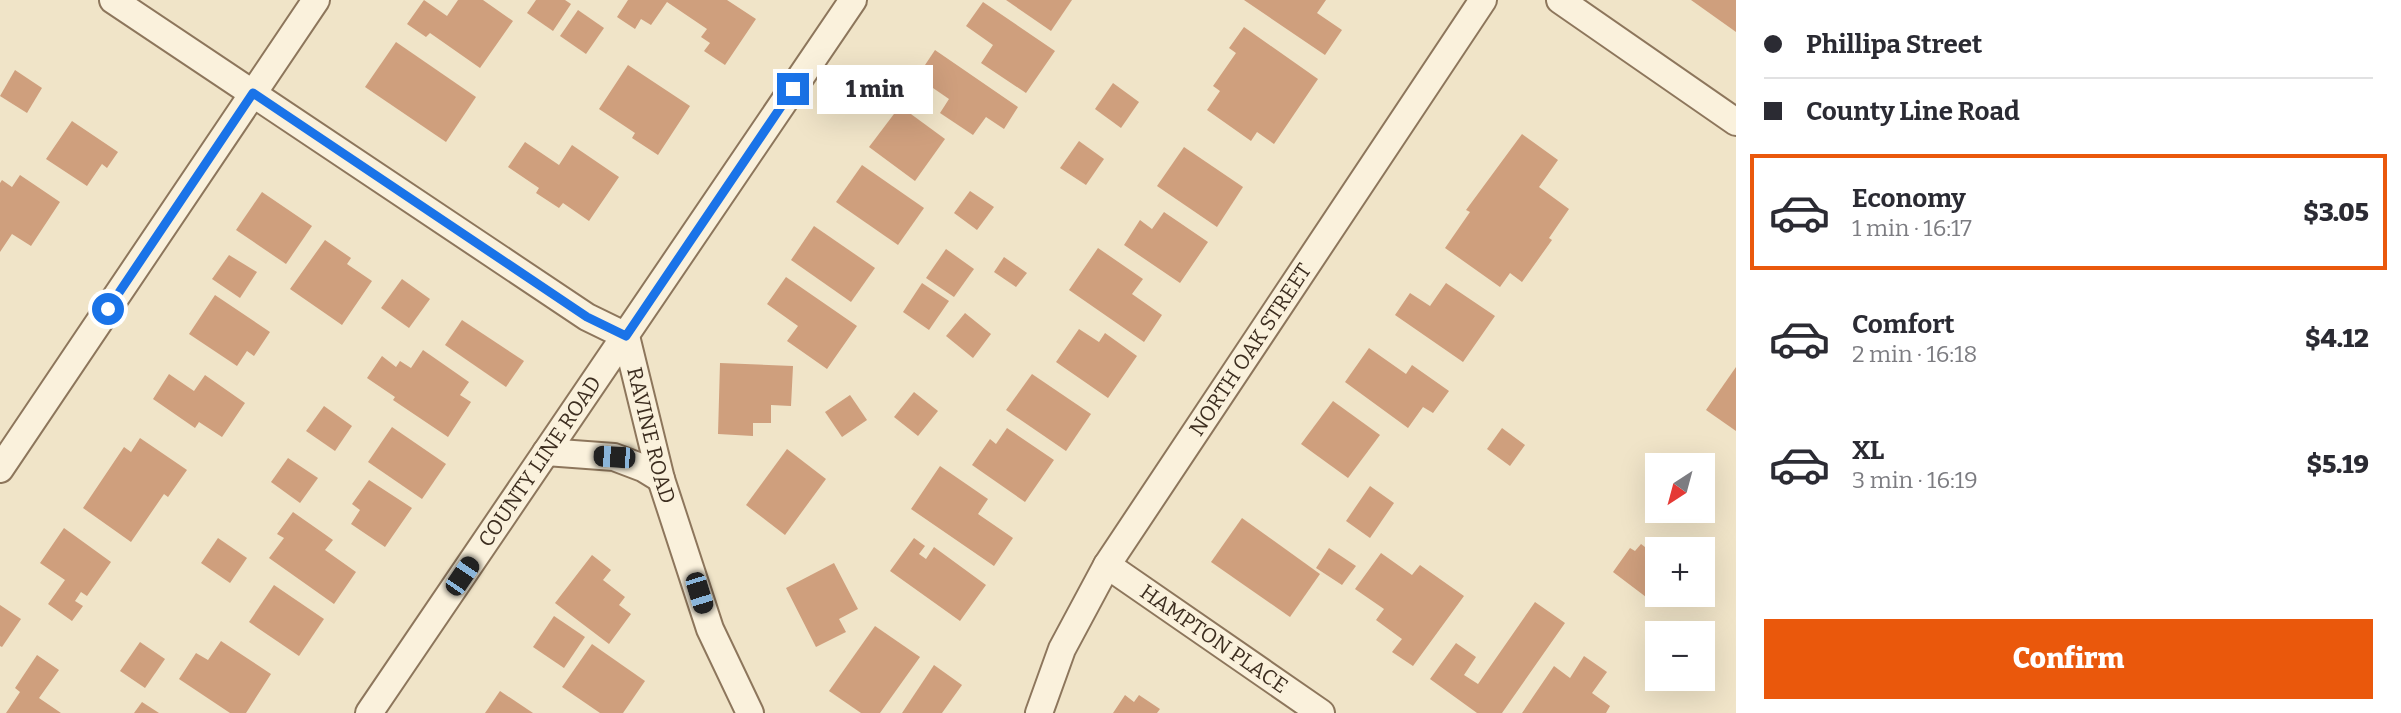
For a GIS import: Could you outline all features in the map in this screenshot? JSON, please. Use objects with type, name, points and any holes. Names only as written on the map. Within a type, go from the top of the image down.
[{"type":"street","points":[[113,0],[587,317],[626,336]]},
{"type":"street","points":[[0,469],[316,0]]},
{"type":"street","name":"COUNTY LINE ROAD","points":[[369,713],[853,0]]},
{"type":"street","name":"NORTH OAK STREET","points":[[1039,713],[1062,649],[1107,565],[1483,0]]},
{"type":"street","points":[[1560,0],[1736,122]]},
{"type":"street","name":"RAVINE ROAD","points":[[626,336],[661,479],[710,629],[750,713]]},
{"type":"street","points":[[547,452],[614,457],[643,468],[661,479]]},
{"type":"street","name":"HAMPTON PLACE","points":[[1107,565],[1321,713]]},
{"type":"building","points":[[424,0],[447,16],[458,0],[483,0],[513,21],[480,68],[430,33],[426,37],[407,24]]},
{"type":"building","points":[[536,0],[565,0],[571,4],[553,31],[527,13]]},
{"type":"building","points":[[628,0],[727,0],[756,19],[725,65],[704,51],[710,43],[701,37],[707,29],[667,2],[651,25],[641,19],[635,29],[617,17]]},
{"type":"building","points":[[1006,0],[1072,0],[1051,31]]},
{"type":"building","points":[[1244,0],[1326,0],[1317,13],[1342,30],[1325,55]]},
{"type":"building","points":[[1691,0],[1736,0],[1736,32]]},
{"type":"building","points":[[983,2],[1055,51],[1026,93],[981,63],[993,45],[966,26]]},
{"type":"building","points":[[578,10],[604,28],[586,54],[560,36]]},
{"type":"building","points":[[1244,27],[1318,79],[1274,144],[1257,132],[1251,141],[1207,110],[1220,91],[1213,86],[1236,53],[1229,48]]},
{"type":"building","points":[[396,42],[476,97],[446,142],[365,87]]},
{"type":"building","points":[[935,50],[1018,107],[1004,129],[986,117],[973,135],[940,113],[949,99],[917,77]]},
{"type":"building","points":[[628,65],[690,106],[658,155],[632,138],[635,133],[599,109]]},
{"type":"building","points":[[15,70],[42,88],[27,113],[0,96]]},
{"type":"building","points":[[1113,83],[1139,102],[1121,128],[1095,109]]},
{"type":"building","points":[[900,106],[945,139],[915,181],[869,147]]},
{"type":"building","points":[[72,121],[118,152],[107,168],[102,164],[87,186],[46,159]]},
{"type":"building","points":[[1522,134],[1558,160],[1539,187],[1569,209],[1549,238],[1552,240],[1522,282],[1510,273],[1500,287],[1445,248],[1470,212],[1466,210]]},
{"type":"building","points":[[1079,141],[1104,159],[1086,185],[1060,168]]},
{"type":"building","points":[[525,142],[559,165],[572,145],[619,177],[589,221],[563,203],[559,208],[536,193],[539,188],[508,167]]},
{"type":"building","points":[[1184,147],[1243,187],[1217,227],[1157,186]]},
{"type":"building","points":[[862,165],[924,208],[898,245],[836,202]]},
{"type":"building","points":[[20,175],[60,202],[31,246],[12,234],[0,252],[0,183],[2,180],[12,187]]},
{"type":"building","points":[[970,191],[994,207],[977,230],[954,213]]},
{"type":"building","points":[[262,192],[312,226],[286,264],[236,230]]},
{"type":"building","points":[[1164,212],[1208,242],[1180,283],[1124,245],[1140,220],[1152,229]]},
{"type":"building","points":[[814,226],[875,268],[851,302],[791,260]]},
{"type":"building","points":[[325,240],[351,258],[347,264],[372,281],[342,325],[290,289]]},
{"type":"building","points":[[1098,248],[1143,279],[1132,294],[1162,315],[1144,342],[1069,290]]},
{"type":"building","points":[[946,249],[974,269],[954,297],[926,278]]},
{"type":"building","points":[[229,255],[257,272],[240,298],[212,279]]},
{"type":"building","points":[[1004,257],[1027,273],[1016,287],[994,272]]},
{"type":"building","points":[[786,277],[857,326],[827,369],[787,341],[798,326],[767,304]]},
{"type":"building","points":[[402,279],[430,299],[409,328],[381,308]]},
{"type":"building","points":[[922,283],[949,301],[929,330],[903,312]]},
{"type":"building","points":[[1446,283],[1495,316],[1463,362],[1395,315],[1410,293],[1430,306]]},
{"type":"building","points":[[215,295],[270,332],[254,356],[247,351],[237,366],[189,334]]},
{"type":"building","points":[[965,313],[991,334],[973,358],[946,336]]},
{"type":"building","points":[[462,320],[524,361],[506,387],[445,345]]},
{"type":"building","points":[[1079,329],[1099,342],[1105,333],[1137,356],[1108,398],[1056,362]]},
{"type":"building","points":[[1369,348],[1406,374],[1412,365],[1449,391],[1433,413],[1423,407],[1408,428],[1345,382]]},
{"type":"building","points":[[423,350],[469,382],[460,395],[471,402],[448,437],[393,400],[395,397],[367,378],[382,356],[396,367],[400,361],[411,368]]},
{"type":"building","points":[[720,363],[793,366],[791,406],[771,405],[771,423],[753,423],[753,436],[718,434]]},
{"type":"building","points":[[1736,367],[1736,431],[1706,410]]},
{"type":"building","points":[[169,374],[194,391],[205,375],[245,403],[222,437],[199,422],[195,428],[153,399]]},
{"type":"building","points":[[1032,374],[1091,414],[1066,451],[1006,410]]},
{"type":"building","points":[[914,392],[938,411],[918,436],[894,417]]},
{"type":"building","points":[[850,395],[867,420],[842,437],[825,412]]},
{"type":"building","points":[[1333,401],[1380,435],[1348,478],[1301,444]]},
{"type":"building","points":[[324,406],[352,426],[335,451],[306,431]]},
{"type":"building","points":[[392,427],[446,464],[422,499],[368,462]]},
{"type":"building","points":[[1007,428],[1054,460],[1025,502],[972,465],[990,439],[996,444]]},
{"type":"building","points":[[1502,428],[1525,445],[1510,466],[1487,449]]},
{"type":"building","points":[[140,438],[187,470],[168,497],[164,494],[131,542],[83,508],[124,447],[131,452]]},
{"type":"building","points":[[787,449],[826,479],[785,535],[746,505]]},
{"type":"building","points":[[288,458],[318,478],[300,503],[271,482]]},
{"type":"building","points":[[940,466],[988,499],[978,514],[1013,538],[994,566],[911,509]]},
{"type":"building","points":[[369,480],[412,508],[385,547],[351,524],[360,510],[352,504]]},
{"type":"building","points":[[1370,486],[1394,503],[1370,538],[1346,521]]},
{"type":"building","points":[[293,512],[333,540],[325,550],[356,572],[334,604],[269,558],[284,538],[277,534]]},
{"type":"building","points":[[1242,518],[1320,574],[1290,617],[1211,562]]},
{"type":"building","points":[[64,528],[111,562],[87,596],[81,592],[75,601],[83,606],[72,621],[48,604],[65,580],[40,563]]},
{"type":"building","points":[[218,538],[247,558],[230,583],[201,563]]},
{"type":"building","points":[[914,538],[925,546],[919,554],[926,559],[934,547],[986,585],[960,621],[890,571]]},
{"type":"building","points":[[1641,544],[1645,547],[1645,596],[1613,572],[1630,548],[1635,551]]},
{"type":"building","points":[[1329,548],[1356,566],[1342,585],[1316,568]]},
{"type":"building","points":[[1381,553],[1412,575],[1420,565],[1464,596],[1413,666],[1392,652],[1402,639],[1376,620],[1384,609],[1355,589]]},
{"type":"building","points":[[592,555],[611,570],[603,580],[625,597],[619,605],[631,614],[609,644],[555,603]]},
{"type":"building","points":[[834,563],[858,609],[839,619],[846,632],[816,647],[786,588]]},
{"type":"building","points":[[274,585],[324,619],[299,656],[249,622]]},
{"type":"building","points":[[1535,602],[1565,623],[1502,713],[1477,713],[1430,679],[1456,643],[1476,657],[1464,675],[1478,684]]},
{"type":"building","points":[[0,605],[21,619],[2,647],[0,646]]},
{"type":"building","points":[[554,616],[585,637],[564,668],[533,647]]},
{"type":"building","points":[[875,626],[920,657],[880,713],[861,713],[829,691]]},
{"type":"building","points":[[221,641],[271,674],[246,713],[230,713],[179,679],[196,653],[208,660]]},
{"type":"building","points":[[140,642],[165,659],[145,688],[120,671]]},
{"type":"building","points":[[592,644],[645,681],[623,713],[600,713],[562,687]]},
{"type":"building","points":[[37,655],[59,670],[39,698],[61,713],[6,713],[20,692],[15,688]]},
{"type":"building","points":[[1584,656],[1607,672],[1592,693],[1610,706],[1606,713],[1522,713],[1554,666],[1570,678]]},
{"type":"building","points":[[934,665],[962,685],[942,713],[902,713]]},
{"type":"building","points":[[500,691],[533,713],[485,713]]},
{"type":"building","points":[[1125,695],[1134,702],[1139,695],[1160,709],[1157,713],[1113,713]]},
{"type":"building","points":[[142,702],[159,713],[134,713]]},
{"type":"route","points":[[108,309],[253,93],[587,317],[626,336],[793,89]]}]
